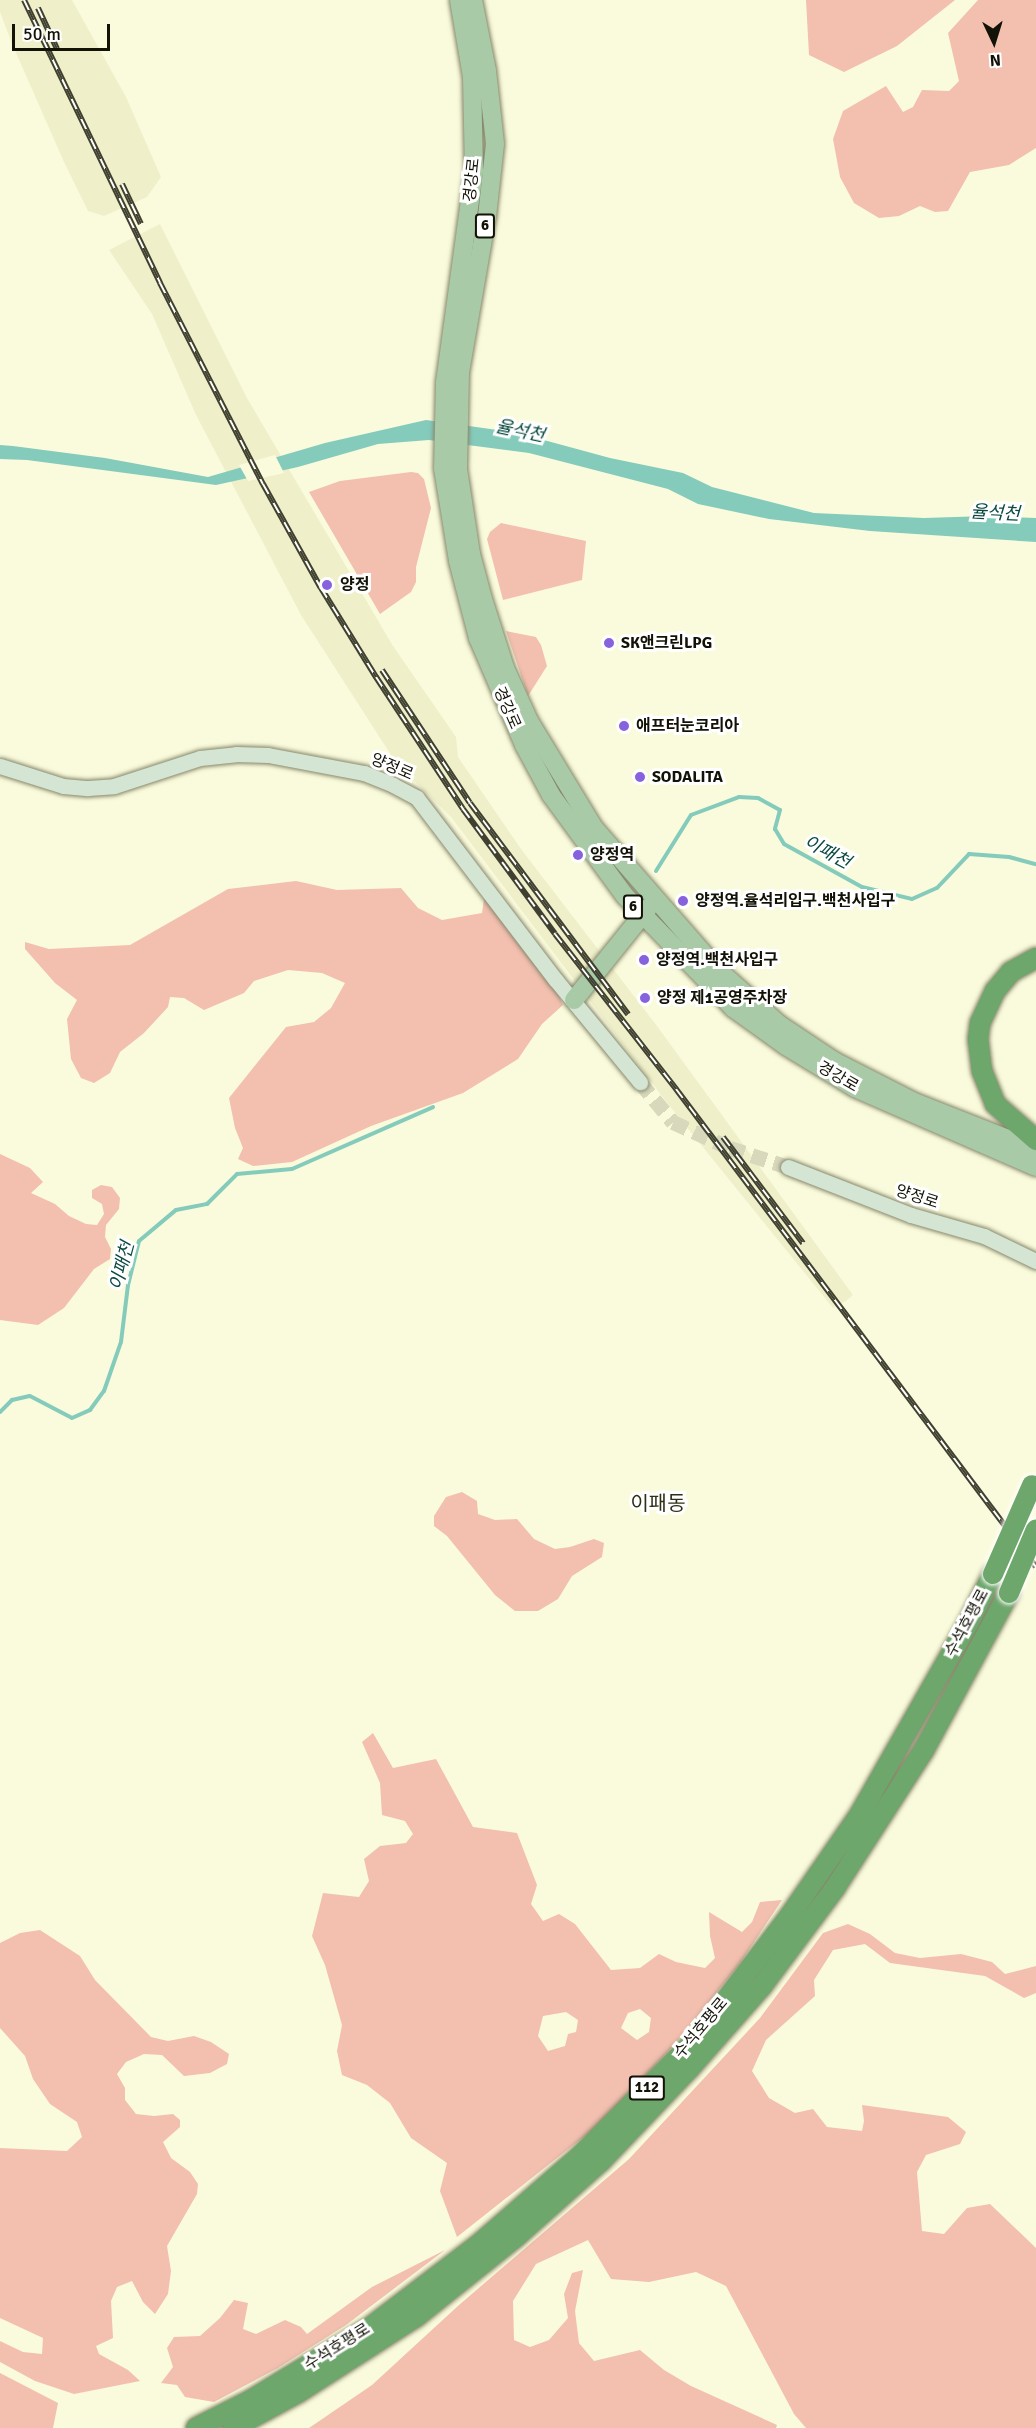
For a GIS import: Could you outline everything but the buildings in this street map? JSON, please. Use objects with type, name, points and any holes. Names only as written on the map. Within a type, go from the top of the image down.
[{"type":"highway","points":[[1036,958],[1011,972],[995,991],[980,1023],[978,1039],[981,1071],[995,1104],[1036,1140]]},
{"type":"highway","name":"수석호평로","points":[[196,2428],[251,2400],[368,2329],[478,2245],[580,2156],[696,2039],[789,1917],[860,1814],[969,1622],[1034,1480]]},
{"type":"highway","name":"수석호평로","points":[[233,2428],[299,2392],[416,2317],[516,2237],[602,2160],[682,2076],[762,1986],[835,1888],[900,1789],[1010,1593],[1036,1529]]},
{"type":"highway","points":[[1010,1593],[1036,1556]]},
{"type":"main road","name":"경강로","points":[[459,0],[472,77],[476,131],[474,171],[445,382],[454,472],[458,561],[478,638],[502,699],[551,795],[641,916],[733,1008],[786,1046],[855,1088],[1036,1167]]},
{"type":"main road","name":"경강로","points":[[450,420],[487,216],[495,144],[487,71],[473,0]]},
{"type":"main road","name":"경강로","points":[[454,472],[483,599],[505,668],[525,714],[568,789],[594,828],[654,900],[726,978],[780,1025],[834,1061],[912,1101],[1036,1150]]},
{"type":"main road","name":"양정로","points":[[0,766],[63,786],[88,788],[114,786],[200,758],[236,754],[268,755],[374,777],[417,798],[555,979],[640,1082]]},
{"type":"main road","points":[[574,1000],[654,900]]},
{"type":"main road","name":"양정로","points":[[788,1167],[911,1215],[984,1236],[1036,1261]]},
{"type":"shaded area","points":[[0,0],[72,0],[126,97],[161,177],[147,197],[104,216],[88,211],[13,46],[0,12]]},
{"type":"shaded area","points":[[806,0],[955,0],[897,46],[844,72],[809,55]]},
{"type":"shaded area","points":[[978,0],[1036,0],[1036,148],[1009,165],[970,172],[948,211],[935,212],[920,206],[899,216],[879,218],[854,203],[840,177],[833,139],[843,111],[886,86],[903,112],[913,107],[922,90],[949,91],[959,81],[948,33]]},
{"type":"shaded area","points":[[160,224],[247,398],[393,646],[456,737],[458,757],[521,849],[657,1026],[853,1295],[846,1301],[833,1308],[668,1104],[451,817],[414,781],[409,783],[301,615],[196,415],[152,314],[109,250]]},
{"type":"shaded area","points":[[418,473],[424,479],[431,508],[416,567],[416,582],[411,592],[380,614],[309,492],[340,481]]},
{"type":"shaded area","points":[[501,523],[586,541],[582,580],[503,600],[487,539],[490,532]]},
{"type":"shaded area","points":[[506,631],[536,637],[541,645],[547,666],[528,696]]},
{"type":"shaded area","points":[[296,881],[337,890],[401,888],[418,908],[442,920],[482,913],[484,899],[494,905],[555,987],[563,1005],[542,1024],[518,1059],[463,1093],[371,1126],[292,1162],[253,1166],[238,1159],[243,1148],[235,1128],[229,1098],[286,1027],[314,1022],[331,1008],[345,983],[322,973],[288,970],[254,981],[244,993],[204,1010],[184,998],[170,997],[168,1007],[144,1033],[120,1052],[110,1073],[94,1083],[81,1078],[71,1059],[67,1019],[77,1000],[55,983],[25,949],[25,942],[49,949],[130,945],[228,889]]},
{"type":"shaded area","points":[[0,1154],[30,1168],[43,1182],[31,1193],[55,1204],[69,1216],[86,1224],[97,1225],[104,1214],[102,1204],[92,1198],[92,1190],[101,1185],[112,1187],[120,1198],[119,1209],[106,1225],[105,1237],[111,1249],[110,1259],[94,1269],[64,1308],[38,1325],[0,1320]]},
{"type":"shaded area","points":[[462,1492],[477,1501],[478,1514],[495,1520],[517,1519],[534,1539],[555,1549],[594,1539],[604,1543],[602,1557],[572,1576],[558,1599],[538,1611],[515,1611],[495,1595],[447,1536],[434,1526],[434,1516],[446,1497]]},
{"type":"shaded area","points":[[373,1733],[393,1768],[436,1759],[473,1827],[517,1833],[537,1885],[531,1904],[543,1921],[559,1914],[575,1924],[611,1970],[640,1968],[659,1954],[676,1962],[705,1968],[715,1958],[710,1936],[709,1912],[742,1932],[752,1922],[760,1902],[782,1900],[738,1966],[672,2047],[600,2124],[457,2237],[440,2191],[447,2163],[411,2138],[390,2103],[367,2085],[342,2075],[337,2051],[342,2025],[325,1965],[312,1936],[323,1893],[359,1897],[369,1881],[364,1859],[380,1846],[406,1843],[413,1834],[405,1821],[382,1815],[380,1783],[362,1742]],"holes":[[[640,2009],[651,2018],[649,2032],[637,2040],[621,2028],[628,2013]],[[566,2012],[578,2020],[576,2032],[568,2034],[565,2046],[548,2051],[538,2036],[543,2016]]]},
{"type":"shaded area","points":[[848,1924],[870,1934],[895,1953],[920,1958],[961,1954],[992,1962],[1005,1974],[1036,1966],[1036,1993],[1024,1998],[985,1976],[890,1963],[865,1944],[833,1950],[814,1980],[815,1996],[766,2040],[752,2071],[769,2098],[795,2113],[813,2109],[827,2127],[862,2131],[864,2121],[862,2105],[948,2117],[966,2132],[960,2144],[926,2155],[917,2172],[922,2231],[944,2234],[967,2208],[990,2204],[1036,2248],[1036,2428],[806,2428],[794,2414],[726,2286],[696,2272],[649,2282],[611,2279],[588,2240],[536,2264],[513,2301],[514,2340],[530,2347],[549,2340],[568,2318],[564,2294],[572,2273],[583,2270],[575,2311],[579,2343],[594,2361],[640,2350],[664,2370],[691,2386],[777,2425],[776,2428],[309,2428],[372,2385],[459,2305],[629,2159],[760,2018],[823,1933]]},
{"type":"shaded area","points":[[40,1930],[80,1956],[95,1980],[151,2037],[168,2041],[194,2036],[211,2042],[229,2054],[227,2064],[210,2073],[184,2076],[162,2055],[144,2054],[126,2062],[117,2074],[125,2088],[125,2100],[136,2114],[154,2116],[173,2114],[180,2120],[180,2127],[163,2142],[171,2158],[190,2172],[198,2184],[197,2194],[167,2246],[171,2271],[168,2294],[155,2314],[143,2302],[132,2281],[117,2287],[111,2301],[113,2338],[96,2346],[99,2354],[128,2370],[140,2381],[74,2394],[35,2381],[0,2362],[0,2341],[23,2352],[42,2354],[43,2338],[0,2318],[0,2148],[67,2151],[82,2137],[77,2122],[50,2104],[33,2079],[25,2056],[0,2028],[0,1943],[20,1933]]},
{"type":"shaded area","points":[[445,2250],[346,2325],[278,2368],[214,2402],[185,2397],[177,2385],[161,2383],[173,2367],[167,2348],[174,2337],[200,2336],[220,2318],[234,2300],[248,2303],[243,2329],[256,2334],[285,2320],[301,2327],[307,2334],[372,2287]]},
{"type":"shaded area","points":[[0,2373],[58,2403],[53,2428],[0,2428]]},
{"type":"water","name":"율석천","points":[[426,420],[518,433],[610,458],[683,473],[712,487],[814,513],[924,518],[987,516],[1036,518],[1036,542],[870,531],[769,519],[698,504],[668,489],[529,453],[429,440],[378,444],[298,467],[216,485],[27,460],[0,459],[0,445],[13,446],[105,458],[208,477],[325,443]]},
{"type":"pier","points":[[275,455],[284,473],[248,481],[239,465]]},
{"type":"waterway","name":"이패천","points":[[656,871],[691,815],[739,797],[758,798],[780,810],[775,829],[784,844],[862,887],[912,899],[937,888],[969,854],[1009,857],[1036,864]]},
{"type":"waterway","name":"이패천","points":[[0,1412],[12,1400],[30,1396],[72,1418],[90,1410],[104,1391],[121,1342],[128,1285],[139,1241],[176,1210],[207,1204],[237,1174],[292,1169],[433,1107]]},
{"type":"tunnel","points":[[640,1082],[673,1122],[730,1148],[788,1167]]},
{"type":"railway","points":[[24,0],[160,283],[263,484],[321,588],[376,677],[463,809],[555,934],[676,1089],[1036,1567]]},
{"type":"railway","points":[[38,8],[57,49]]},
{"type":"railway","points":[[122,184],[141,224]]},
{"type":"railway","points":[[382,670],[470,803],[628,1014]]},
{"type":"railway","points":[[723,1137],[803,1243]]},
{"type":"place","name":"양정","points":[[327,585]]},
{"type":"place","name":"SK앤크린LPG","points":[[609,643]]},
{"type":"place","name":"애프터눈코리아","points":[[624,726]]},
{"type":"place","name":"SODALITA","points":[[640,777]]},
{"type":"place","name":"양정역","points":[[578,855]]},
{"type":"place","name":"양정역.율석리입구.백천사입구","points":[[683,901]]},
{"type":"place","name":"양정역.백천사입구","points":[[644,960]]},
{"type":"place","name":"양정 제1공영주차장","points":[[645,998]]},
{"type":"district","name":"이패동","points":[[658,1503]]}]
